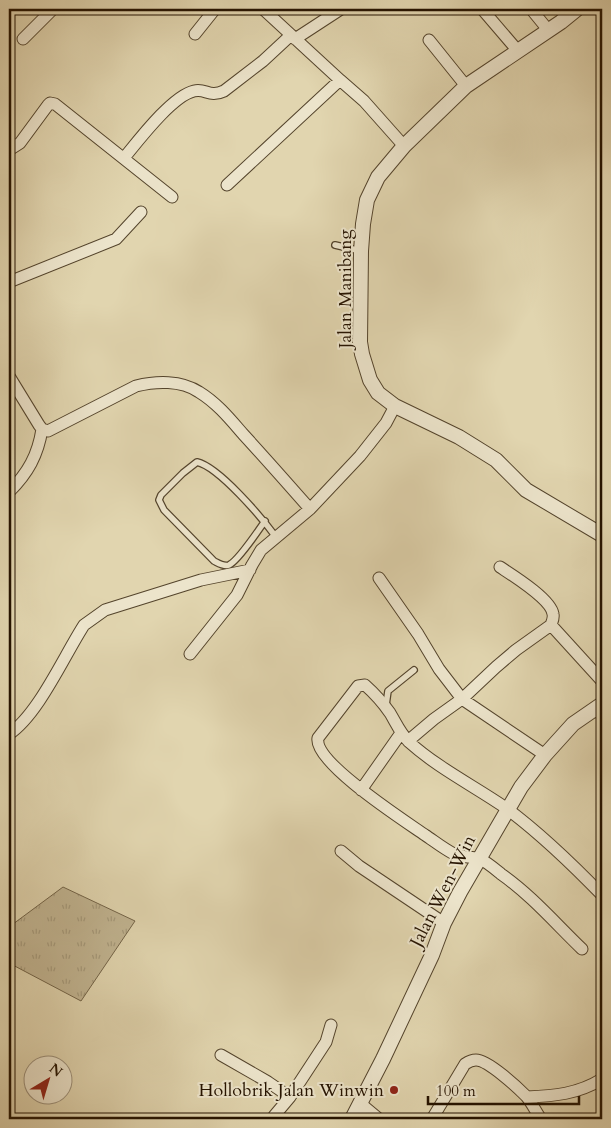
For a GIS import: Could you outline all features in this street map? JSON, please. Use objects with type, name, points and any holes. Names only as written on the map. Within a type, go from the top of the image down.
[{"type":"street","points":[[23,39],[53,9]]},
{"type":"street","points":[[195,34],[214,9]]},
{"type":"street","points":[[263,9],[364,101],[404,146]]},
{"type":"street","points":[[124,158],[147,130],[177,100],[194,91],[217,94],[224,91],[293,37],[341,9]]},
{"type":"street","points":[[482,9],[518,51]]},
{"type":"street","points":[[531,9],[549,31]]},
{"type":"street","name":"Jalan Manibang","points":[[577,9],[549,31],[471,82],[404,146],[378,177],[367,200],[364,216],[361,251],[360,342],[370,380],[378,393],[395,406],[460,437],[496,460],[526,490],[602,535]]},
{"type":"street","points":[[430,40],[471,82]]},
{"type":"street","points":[[227,185],[340,80]]},
{"type":"street","points":[[9,150],[20,143],[50,103],[55,104],[172,197]]},
{"type":"street","points":[[9,282],[116,240],[141,212]]},
{"type":"street","points":[[9,376],[39,426],[42,429],[48,430],[136,386],[150,382],[166,382],[198,391],[219,407],[310,509]]},
{"type":"street","points":[[190,654],[237,595],[262,550],[310,509],[360,456],[386,423],[395,406]]},
{"type":"street","points":[[9,492],[29,469],[40,443],[42,429]]},
{"type":"street","points":[[361,790],[405,737],[462,699],[496,667],[551,625],[554,616],[550,607],[533,591],[500,567]]},
{"type":"street","points":[[9,734],[31,712],[84,625],[93,617],[105,610],[201,580],[250,570]]},
{"type":"street","points":[[379,578],[418,634],[439,669],[462,699],[545,755]]},
{"type":"street","points":[[551,625],[602,681]]},
{"type":"street","points":[[582,949],[534,902],[504,876],[480,859],[454,854],[361,790],[333,765],[317,744],[318,738],[358,686],[365,685],[386,708],[405,737],[437,763],[508,810],[574,865],[602,895]]},
{"type":"street","name":"Jalan Wen-Win","points":[[352,1119],[404,1016],[444,923],[521,787],[545,755],[573,724],[600,710]]},
{"type":"street","points":[[341,851],[359,866],[444,923]]},
{"type":"street","points":[[275,1118],[326,1042],[331,1025]]},
{"type":"street","points":[[221,1055],[290,1097]]},
{"type":"street","points":[[432,1119],[465,1064],[477,1060],[484,1062],[508,1079],[527,1097],[541,1119]]},
{"type":"street","points":[[527,1097],[575,1092],[602,1079]]},
{"type":"street","points":[[361,1104],[379,1119]]},
{"type":"lane","points":[[335,245],[361,251]]},
{"type":"lane","points":[[265,521],[237,558],[229,565],[223,565],[214,561],[208,555],[164,510],[159,500],[161,495],[197,462],[205,464],[239,494],[265,521],[276,537]]},
{"type":"lane","points":[[386,708],[388,691],[414,670]]},
{"type":"green space","points":[[63,887],[135,921],[81,1001],[9,963],[9,927]]},
{"type":"place","name":"Hollobrik Jalan Winwin","points":[[394,1090]]}]
